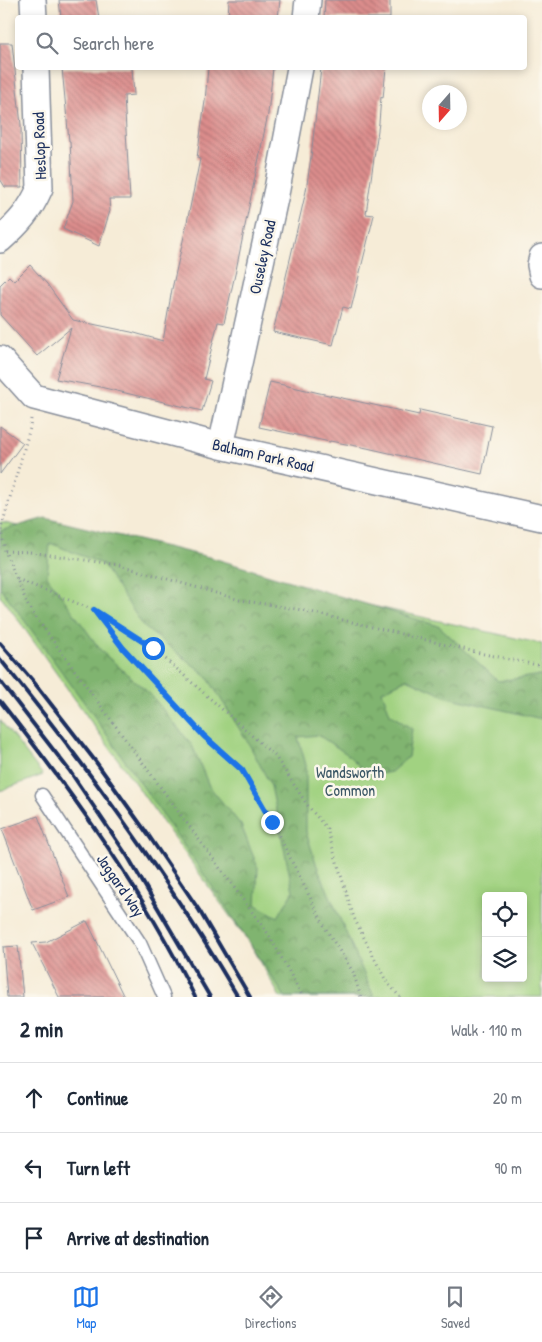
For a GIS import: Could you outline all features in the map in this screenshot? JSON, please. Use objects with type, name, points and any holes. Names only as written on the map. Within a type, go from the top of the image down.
[{"type":"street","points":[[33,0],[34,15]]},
{"type":"street","points":[[306,15],[308,0]]},
{"type":"street","name":"Heslop Road","points":[[0,240],[32,206],[40,188],[36,70]]},
{"type":"street","name":"Ouseley Road","points":[[221,446],[278,189],[300,70]]},
{"type":"street","points":[[542,257],[540,265],[542,275]]},
{"type":"street","name":"Balham Park Road","points":[[0,359],[34,397],[221,446],[542,518]]},
{"type":"lane","name":"Jaggard Way","points":[[42,795],[140,942],[164,997]]},
{"type":"path","points":[[31,417],[30,428],[1,529],[5,550],[28,608],[269,935],[303,997]]},
{"type":"path","points":[[5,550],[119,565],[240,600],[302,610],[542,666]]},
{"type":"path","points":[[16,578],[94,610],[153,648],[275,756],[308,806],[327,829],[354,918],[386,981],[400,997]]},
{"type":"path","points":[[94,610],[123,648],[204,736],[242,770],[272,822],[327,931],[354,972],[361,997]]},
{"type":"green space","points":[[45,518],[213,558],[439,626],[498,681],[542,675],[542,719],[447,697],[407,679],[382,691],[390,714],[412,729],[408,757],[391,772],[369,776],[347,754],[318,735],[298,737],[306,765],[306,832],[317,866],[374,997],[285,997],[218,895],[89,709],[0,587],[0,531]],"holes":[[[50,543],[102,564],[144,627],[206,675],[250,746],[271,786],[293,891],[278,917],[256,905],[258,868],[241,825],[209,786],[192,745],[150,694],[102,652],[47,576]]]},
{"type":"green space","name":"Wandsworth Common","points":[[0,522],[542,644],[542,997],[280,997],[254,950],[0,597]]},
{"type":"green space","points":[[0,720],[43,775],[0,791]]},
{"type":"building","points":[[59,0],[96,0],[98,15],[61,15]]},
{"type":"building","points":[[229,0],[280,0],[278,15],[228,15]]},
{"type":"building","points":[[325,0],[390,0],[390,15],[324,15]]},
{"type":"building","points":[[0,43],[12,43],[21,125],[22,187],[5,187],[0,179]]},
{"type":"building","points":[[62,70],[132,70],[134,95],[124,96],[130,199],[109,199],[110,211],[99,246],[63,229],[73,201]]},
{"type":"building","points":[[208,70],[273,70],[268,114],[236,270],[224,323],[218,322],[204,379],[211,381],[202,411],[100,387],[56,379],[71,328],[37,356],[0,315],[0,285],[9,276],[14,281],[30,265],[47,284],[73,320],[163,341],[172,289],[200,159],[197,158]]},
{"type":"building","points":[[321,70],[386,70],[366,214],[374,215],[351,309],[343,307],[333,345],[273,332],[306,191]]},
{"type":"building","points":[[270,382],[419,415],[420,410],[492,426],[482,474],[367,448],[259,427]]},
{"type":"building","points":[[0,426],[23,443],[0,474]]},
{"type":"building","points":[[38,816],[69,897],[33,910],[2,829]]},
{"type":"building","points":[[87,921],[124,997],[59,997],[32,943],[46,942]]},
{"type":"building","points":[[18,946],[23,997],[7,997],[3,947]]},
{"type":"railway","points":[[0,643],[33,681],[96,762],[149,836],[199,910],[250,997]]},
{"type":"railway","points":[[0,659],[64,740],[155,866],[238,997]]},
{"type":"railway","points":[[0,681],[69,770],[128,857],[210,997]]},
{"type":"railway","points":[[0,701],[54,771],[130,881],[175,957],[195,997]]},
{"type":"route","points":[[153,648],[94,610],[123,648],[204,736],[242,770],[272,822]]}]
